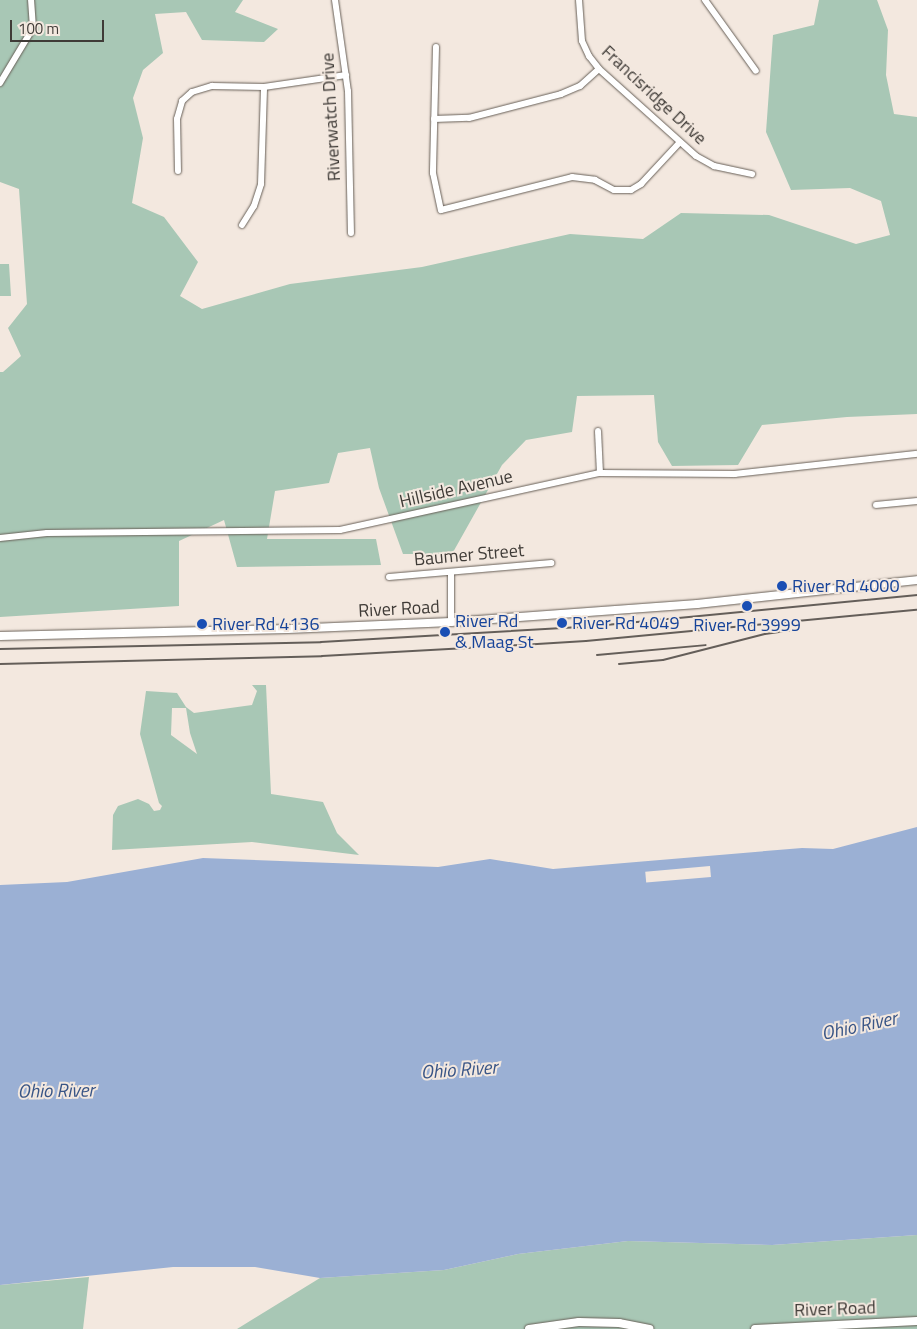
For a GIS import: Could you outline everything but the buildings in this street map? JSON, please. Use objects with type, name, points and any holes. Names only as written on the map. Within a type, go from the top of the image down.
[{"type":"main road","name":"River Road","points":[[0,636],[288,629],[451,622],[697,604],[917,580]]},
{"type":"main road","name":"River Road","points":[[755,1329],[917,1321]]},
{"type":"main road","points":[[529,1329],[579,1322],[619,1323],[649,1329]]},
{"type":"street","points":[[0,83],[33,28],[31,0]]},
{"type":"street","name":"Riverwatch Drive","points":[[335,0],[346,75],[351,233]]},
{"type":"street","name":"Francisridge Drive","points":[[578,0],[582,41],[589,56],[600,69],[696,156],[714,166],[752,174]]},
{"type":"street","points":[[706,0],[756,71]]},
{"type":"street","points":[[436,47],[433,173],[442,210],[572,177],[595,180],[614,190],[631,190],[641,184],[680,142]]},
{"type":"street","points":[[434,119],[469,118],[561,94],[580,86],[600,69]]},
{"type":"street","points":[[178,171],[177,119],[182,101],[197,90],[212,86],[264,87],[346,75]]},
{"type":"street","points":[[242,225],[254,206],[262,184],[264,87]]},
{"type":"street","points":[[598,431],[600,473]]},
{"type":"street","name":"Hillside Avenue","points":[[0,538],[47,533],[340,530],[600,473],[735,474],[917,454]]},
{"type":"street","points":[[876,505],[917,501]]},
{"type":"street","name":"Baumer Street","points":[[389,577],[551,563]]},
{"type":"street","points":[[450,573],[451,622]]},
{"type":"green space","points":[[0,0],[243,0],[235,12],[278,29],[264,42],[202,40],[186,12],[155,14],[163,53],[143,70],[133,98],[143,138],[132,203],[164,217],[198,262],[180,296],[202,309],[290,284],[422,267],[570,234],[643,239],[681,213],[769,215],[856,244],[890,235],[881,201],[850,188],[791,190],[766,132],[773,35],[814,25],[819,0],[877,0],[888,30],[886,75],[894,114],[917,117],[917,414],[847,417],[762,425],[738,465],[672,466],[658,442],[654,395],[577,396],[572,432],[526,440],[502,465],[452,554],[403,554],[379,488],[370,448],[338,453],[329,483],[275,491],[267,539],[376,539],[381,565],[237,567],[224,520],[179,541],[179,606],[0,617],[0,372],[3,372],[21,356],[8,328],[27,304],[19,189],[0,182]]},
{"type":"green space","points":[[0,264],[9,264],[11,296],[0,296]]},
{"type":"green space","points":[[252,685],[266,685],[271,794],[323,802],[337,833],[359,855],[252,842],[112,850],[113,815],[118,806],[138,799],[149,804],[154,811],[160,810],[162,806],[159,803],[140,734],[146,691],[177,693],[186,707],[194,713],[252,705],[257,691]],"holes":[[[172,708],[186,708],[190,733],[197,754],[171,735]]]},
{"type":"green space","points":[[917,1235],[917,1329],[237,1329],[320,1278],[444,1270],[518,1254],[628,1241],[772,1245]]},
{"type":"green space","points":[[89,1277],[83,1329],[0,1329],[0,1285]]},
{"type":"water","name":"Ohio River","points":[[917,827],[917,1235],[772,1245],[628,1241],[518,1254],[444,1270],[320,1278],[255,1267],[173,1267],[0,1285],[0,885],[67,882],[203,858],[438,867],[490,859],[553,869],[802,848],[833,849]]},
{"type":"pier","points":[[710,866],[711,877],[646,883],[645,872]]},
{"type":"railway","points":[[0,649],[321,642],[585,627],[917,595]]},
{"type":"railway","points":[[0,664],[322,656],[521,645],[586,641],[917,610]]},
{"type":"railway","points":[[619,664],[663,660],[765,634],[793,630]]},
{"type":"railway","points":[[597,655],[706,645]]},
{"type":"place","name":"River Rd 4000","points":[[782,586]]},
{"type":"place","name":"River Rd 3999","points":[[747,606]]},
{"type":"place","name":"River Rd 4049","points":[[562,623]]},
{"type":"place","name":"River Rd 4136","points":[[202,624]]},
{"type":"place","name":"River Rd & Maag St","points":[[445,632]]}]
